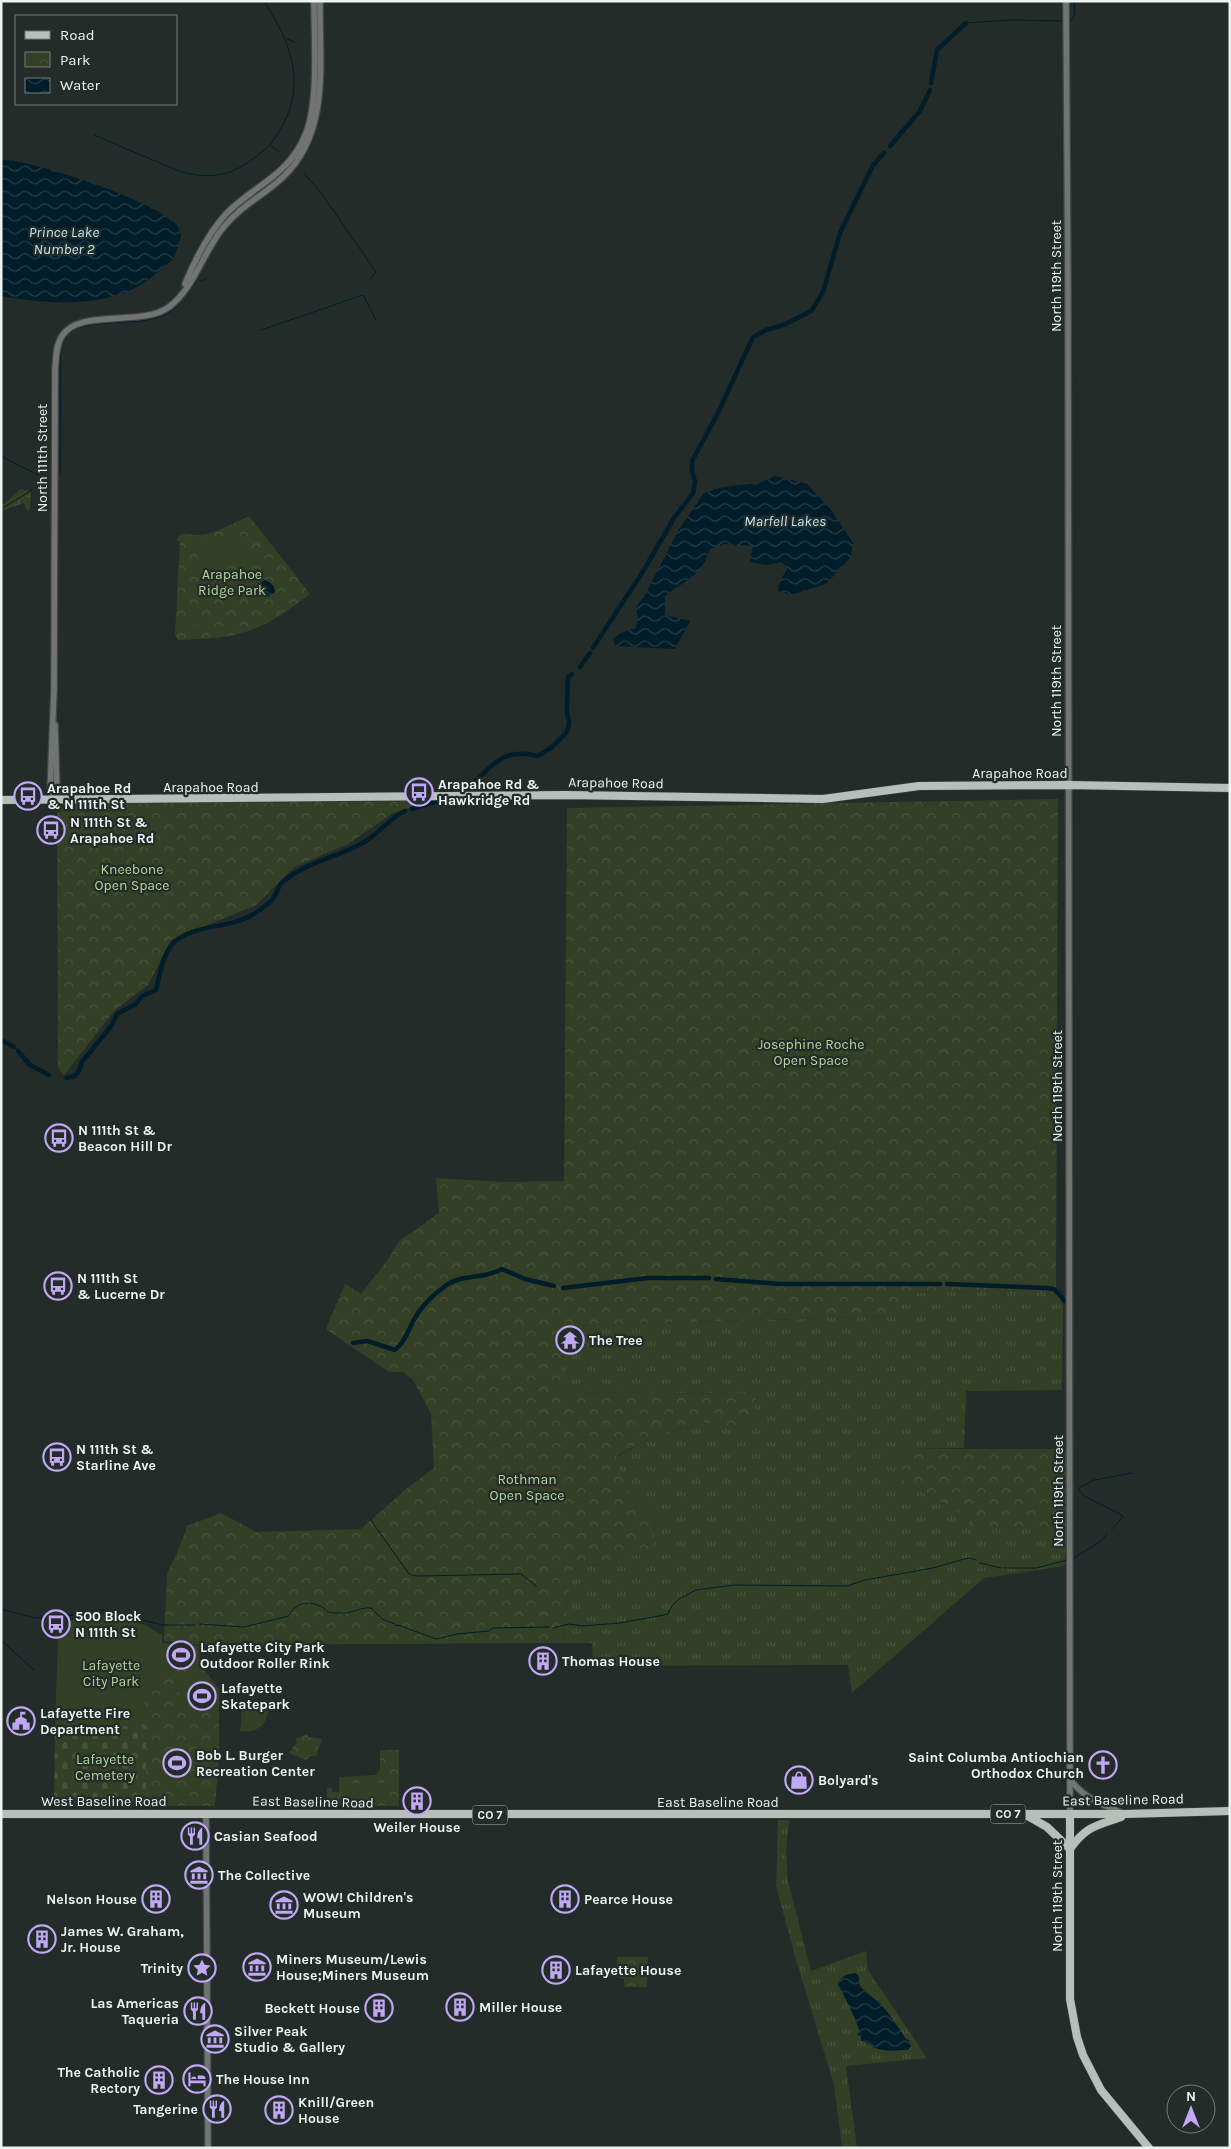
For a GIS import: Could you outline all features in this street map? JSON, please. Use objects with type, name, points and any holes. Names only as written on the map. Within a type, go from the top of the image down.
[{"type":"main road","name":"Arapahoe Road","points":[[1,800],[566,795],[823,799],[904,787],[1069,786],[1230,788]]},
{"type":"main road","name":"East Baseline Road","points":[[206,1814],[406,1816],[1126,1814],[1230,1811]]},
{"type":"main road","name":"West Baseline Road","points":[[1,1814],[206,1814]]},
{"type":"main road","points":[[1025,1814],[1047,1826],[1070,1849],[1080,1834],[1126,1814]]},
{"type":"main road","name":"North 119th Street","points":[[1070,1814],[1070,1999],[1077,2037],[1083,2056],[1102,2090],[1149,2148]]},
{"type":"street","points":[[216,232],[236,205],[286,166],[298,150],[305,135],[313,101],[314,1]]},
{"type":"street","points":[[216,232],[235,213],[276,184],[292,169],[310,139],[319,104],[320,1]]},
{"type":"street","name":"North 119th Street","points":[[1066,1],[1070,1814]]},
{"type":"street","name":"North 111th Street","points":[[54,800],[57,792],[57,740],[54,714],[55,369],[58,343],[66,330],[79,323],[156,313],[171,305],[182,293],[216,232]]},
{"type":"street","points":[[1070,1778],[1080,1791],[1095,1802],[1126,1814]]},
{"type":"street","points":[[206,1814],[208,2148]]},
{"type":"green space","points":[[21,489],[31,491],[30,509],[27,511],[24,503],[1,511],[1,506]]},
{"type":"green space","name":"Arapahoe Ridge Park","points":[[249,516],[310,594],[277,617],[249,631],[218,638],[178,640],[175,635],[180,542],[177,540],[182,534],[206,534]]},
{"type":"green space","points":[[238,531],[249,558],[205,576],[194,548]]},
{"type":"green space","points":[[191,617],[196,619],[197,633],[184,632],[184,618]]},
{"type":"green space","name":"Josephine Roche Open Space","points":[[1058,799],[1056,1289],[908,1293],[892,1316],[560,1326],[562,1392],[757,1394],[751,1429],[702,1422],[655,1436],[616,1456],[628,1491],[655,1517],[653,1549],[618,1560],[572,1570],[563,1643],[199,1645],[164,1641],[167,1574],[187,1526],[221,1513],[257,1532],[361,1529],[405,1490],[434,1468],[431,1414],[413,1380],[403,1372],[389,1372],[327,1330],[327,1326],[345,1284],[361,1294],[389,1258],[398,1242],[439,1213],[436,1178],[505,1182],[564,1181],[567,808]]},
{"type":"green space","name":"Kneebone Open Space","points":[[430,801],[393,813],[348,844],[294,867],[256,905],[171,940],[148,985],[115,1010],[64,1075],[58,1067],[57,811],[62,804]]},
{"type":"green space","points":[[1056,1289],[1063,1306],[1062,1390],[966,1391],[964,1448],[901,1449],[903,1481],[965,1516],[969,1521],[969,1527],[1043,1527],[1058,1535],[1067,1535],[1064,1566],[984,1578],[852,1693],[848,1665],[593,1666],[592,1643],[563,1643],[572,1570],[618,1560],[653,1549],[655,1517],[628,1491],[616,1457],[655,1436],[702,1422],[751,1429],[757,1394],[561,1392],[560,1326],[891,1316],[908,1293]]},
{"type":"green space","points":[[901,1449],[1066,1449],[1067,1535],[1058,1535],[1043,1527],[969,1527],[969,1521],[965,1516],[903,1481]]},
{"type":"green space","name":"Lafayette City Park","points":[[107,1615],[145,1625],[162,1635],[162,1643],[200,1646],[199,1663],[219,1689],[219,1757],[215,1806],[146,1806],[146,1726],[55,1727],[59,1624],[85,1617]]},
{"type":"green space","points":[[89,1617],[121,1617],[161,1643],[164,1651],[168,1647],[197,1648],[197,1661],[168,1662],[164,1660],[165,1664],[161,1671],[160,1679],[151,1687],[146,1696],[143,1718],[55,1719],[59,1624]]},
{"type":"green space","name":"Lafayette Skatepark","points":[[200,1679],[206,1681],[218,1693],[218,1710],[208,1709],[201,1702],[174,1690],[175,1682],[178,1680]]},
{"type":"green space","points":[[244,1707],[268,1710],[263,1724],[259,1728],[245,1732],[240,1731],[242,1709]]},
{"type":"green space","name":"Lafayette Cemetery","points":[[146,1725],[146,1806],[112,1808],[60,1807],[54,1801],[55,1727]]},
{"type":"green space","points":[[307,1734],[308,1737],[322,1739],[316,1756],[311,1756],[306,1760],[289,1753],[297,1742],[295,1739]]},
{"type":"green space","points":[[380,1750],[399,1750],[399,1806],[327,1806],[327,1788],[332,1788],[332,1792],[339,1792],[339,1777],[375,1775],[380,1770]]},
{"type":"green space","points":[[341,1783],[390,1783],[390,1803],[341,1803]]},
{"type":"green space","points":[[778,1820],[789,1820],[786,1852],[788,1881],[811,1971],[866,1951],[868,1970],[927,2058],[846,2066],[857,2148],[842,2148],[834,2085],[776,1886]]},
{"type":"green space","points":[[617,1957],[648,1957],[647,1987],[624,1987],[624,1979],[617,1977]]},
{"type":"water","name":"Prince Lake Number 2","points":[[1,160],[16,161],[65,174],[147,205],[166,216],[179,229],[181,236],[173,258],[143,284],[125,293],[105,298],[84,302],[63,302],[1,296]]},
{"type":"water","name":"Marfell Lakes","points":[[775,476],[807,484],[832,511],[853,543],[851,557],[826,584],[791,595],[778,591],[779,583],[787,569],[782,562],[766,565],[750,562],[753,546],[724,544],[710,549],[707,558],[698,572],[665,596],[665,615],[690,621],[675,649],[615,646],[613,639],[621,633],[636,628],[638,619],[636,607],[645,595],[679,529],[704,493],[723,487],[759,483]]},
{"type":"water","points":[[264,580],[272,584],[275,590],[275,592],[267,597],[260,591],[258,585]]},
{"type":"water","points":[[855,1973],[858,1975],[861,1986],[865,1991],[885,2009],[906,2039],[909,2040],[911,2046],[908,2050],[882,2050],[861,2041],[861,2035],[859,2036],[857,2033],[860,2032],[856,2020],[837,1983],[845,1975]]},
{"type":"waterway","points":[[264,1],[284,37],[294,73],[294,90],[290,108],[282,126],[270,145],[279,152]]},
{"type":"waterway","points":[[1071,21],[1075,13],[1074,1]]},
{"type":"waterway","points":[[966,23],[1012,20],[1063,21]]},
{"type":"waterway","points":[[931,83],[937,50],[966,23]]},
{"type":"waterway","points":[[287,39],[295,42]]},
{"type":"waterway","points":[[890,146],[920,111],[930,90]]},
{"type":"waterway","points":[[94,135],[181,172],[208,176],[219,175],[240,168],[270,145]]},
{"type":"waterway","points":[[593,648],[642,573],[674,518],[693,493],[695,482],[692,461],[717,415],[753,337],[766,330],[786,324],[811,311],[823,292],[840,233],[873,165],[884,153]]},
{"type":"waterway","points":[[304,173],[321,193],[376,272],[370,279]]},
{"type":"waterway","points":[[201,281],[207,278]]},
{"type":"waterway","points":[[60,474],[61,348],[67,335],[78,328],[88,325],[140,321],[162,316],[177,306],[194,283]]},
{"type":"waterway","points":[[261,330],[363,295],[376,320]]},
{"type":"waterway","points":[[1,456],[49,481],[47,482]]},
{"type":"waterway","points":[[1,509],[32,490]]},
{"type":"waterway","points":[[580,667],[590,653]]},
{"type":"waterway","points":[[438,793],[439,791],[470,786],[493,765],[507,756],[516,754],[538,756],[552,747],[567,732],[569,723],[567,711],[568,677],[572,674]]},
{"type":"waterway","points":[[412,809],[438,801]]},
{"type":"waterway","points":[[66,1078],[75,1076],[79,1071],[82,1062],[112,1025],[117,1014],[136,1004],[142,996],[156,990],[166,955],[173,943],[178,939],[196,931],[236,922],[254,914],[272,900],[282,883],[293,874],[366,841],[405,811]]},
{"type":"waterway","points":[[1,1040],[14,1047]]},
{"type":"waterway","points":[[18,1051],[30,1065],[49,1075]]},
{"type":"waterway","points":[[353,1343],[367,1341],[395,1350],[404,1339],[424,1305],[440,1290],[457,1280],[488,1274],[502,1269],[525,1279],[554,1286]]},
{"type":"waterway","points":[[563,1288],[648,1278],[709,1278]]},
{"type":"waterway","points":[[716,1279],[780,1284],[940,1284]]},
{"type":"waterway","points":[[947,1284],[1054,1289],[1066,1302]]},
{"type":"waterway","points":[[1112,1529],[1122,1518],[1122,1515],[1084,1496],[1079,1488],[1094,1480],[1132,1473]]},
{"type":"waterway","points":[[370,1519],[409,1574],[417,1576],[521,1574],[536,1586]]},
{"type":"waterway","points":[[1074,1558],[1101,1541],[1107,1534]]},
{"type":"waterway","points":[[553,1628],[569,1624],[582,1626],[620,1623],[668,1614],[671,1607],[679,1599],[696,1590],[734,1585],[847,1586],[865,1580],[933,1568],[964,1559],[976,1560]]},
{"type":"waterway","points":[[1004,1568],[1037,1568],[1067,1560]]},
{"type":"waterway","points":[[980,1563],[1001,1568]]},
{"type":"waterway","points":[[199,1624],[244,1627],[289,1616],[299,1605],[312,1603],[332,1613],[352,1612],[363,1608],[371,1608],[382,1619],[396,1626],[398,1625],[436,1639],[457,1634],[489,1631],[493,1628],[549,1627]]},
{"type":"waterway","points":[[1,1609],[35,1618],[45,1617]]},
{"type":"waterway","points":[[60,1617],[104,1610],[162,1625],[195,1625]]},
{"type":"waterway","points":[[1,1640],[34,1670]]},
{"type":"place","name":"Arapahoe Rd & Hawkridge Rd","points":[[419,792]]},
{"type":"place","name":"Arapahoe Rd & N 111th St","points":[[28,796]]},
{"type":"place","name":"N 111th St & Arapahoe Rd","points":[[51,830]]},
{"type":"place","name":"N 111th St & Beacon Hill Dr","points":[[59,1138]]},
{"type":"place","name":"N 111th St & Lucerne Dr","points":[[58,1286]]},
{"type":"place","name":"The Tree","points":[[570,1340]]},
{"type":"place","name":"N 111th St & Starline Ave","points":[[57,1457]]},
{"type":"place","name":"500 Block N 111th St","points":[[56,1624]]},
{"type":"place","name":"Lafayette City Park Outdoor Roller Rink","points":[[181,1655]]},
{"type":"place","name":"Thomas House","points":[[543,1661]]},
{"type":"place","name":"Lafayette Skatepark","points":[[202,1696]]},
{"type":"place","name":"Lafayette Fire Department","points":[[21,1721]]},
{"type":"place","name":"Bob L. Burger Recreation Center","points":[[177,1763]]},
{"type":"place","name":"Saint Columba Antiochian Orthodox Church","points":[[1103,1765]]},
{"type":"place","name":"Bolyard's","points":[[799,1780]]},
{"type":"place","name":"Weiler House","points":[[417,1801]]},
{"type":"place","name":"Casian Seafood","points":[[195,1836]]},
{"type":"place","name":"The Collective","points":[[199,1875]]},
{"type":"place","name":"Nelson House","points":[[156,1899]]},
{"type":"place","name":"Pearce House","points":[[565,1899]]},
{"type":"place","name":"WOW! Children's Museum","points":[[284,1905]]},
{"type":"place","name":"James W. Graham, Jr. House","points":[[42,1939]]},
{"type":"place","name":"Miners Museum/Lewis House;Miners Museum","points":[[257,1967]]},
{"type":"place","name":"Trinity","points":[[202,1968]]},
{"type":"place","name":"Lafayette House","points":[[556,1970]]},
{"type":"place","name":"Miller House","points":[[460,2007]]},
{"type":"place","name":"Beckett House","points":[[379,2008]]},
{"type":"place","name":"Las Americas Taqueria","points":[[198,2011]]},
{"type":"place","name":"Silver Peak Studio & Gallery","points":[[215,2039]]},
{"type":"place","name":"The House Inn","points":[[197,2079]]},
{"type":"place","name":"The Catholic Rectory","points":[[159,2080]]},
{"type":"place","name":"Tangerine","points":[[217,2109]]},
{"type":"place","name":"Knill/Green House","points":[[279,2110]]},
{"type":"park label","name":"Rothman Open Space","points":[[527,1488]]}]
